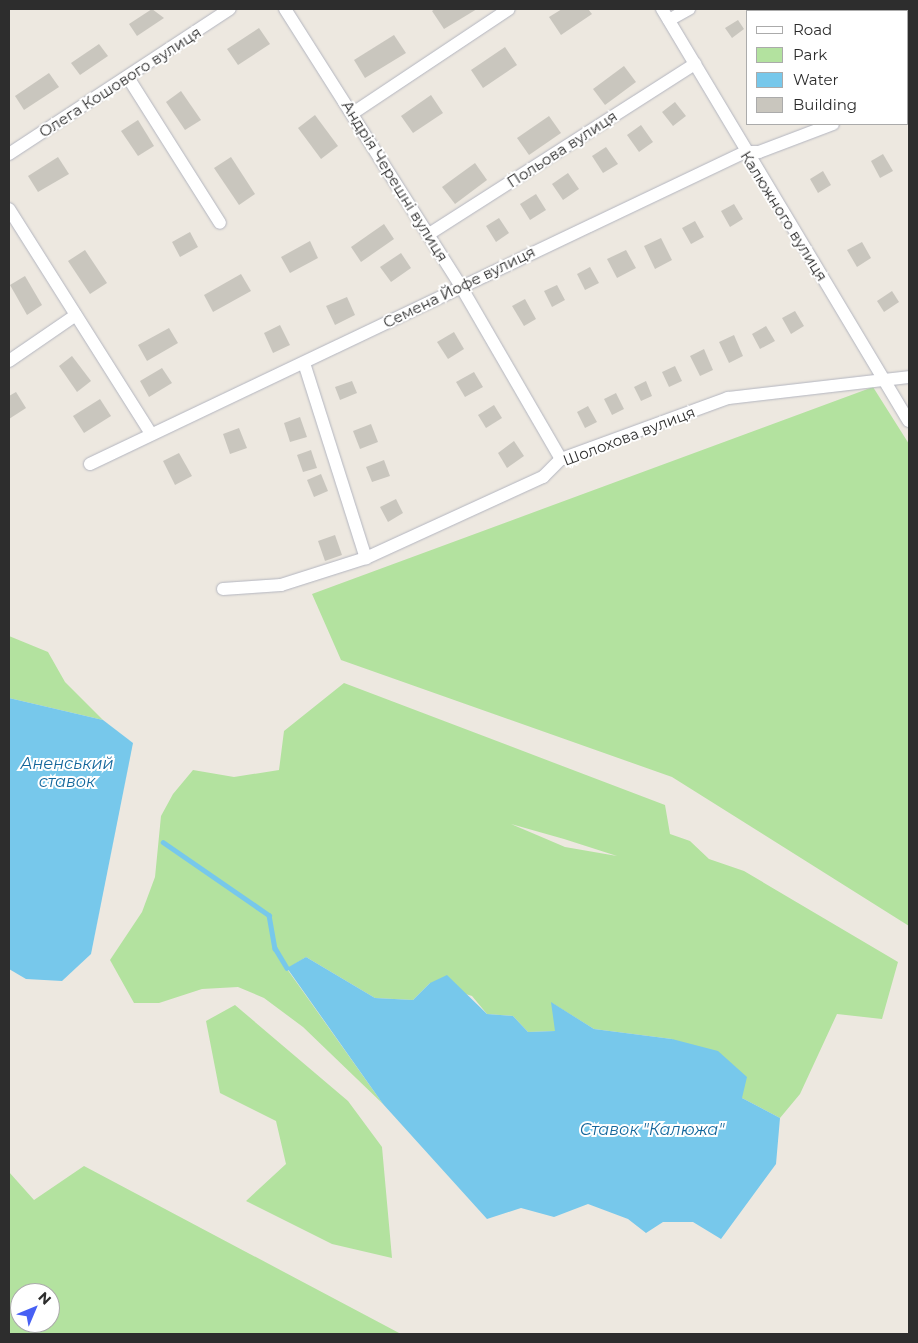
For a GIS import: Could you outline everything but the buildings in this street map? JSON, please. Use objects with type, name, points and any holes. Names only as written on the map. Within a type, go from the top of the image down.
[{"type":"street","name":"Олега Кошового вулиця","points":[[9,154],[129,79],[230,9]]},
{"type":"street","name":"Андрія Черешні вулиця","points":[[284,9],[353,113],[429,234],[561,459]]},
{"type":"street","points":[[353,113],[509,9]]},
{"type":"street","points":[[666,14],[689,9]]},
{"type":"street","name":"Калюжного вулиця","points":[[666,14],[745,152],[887,381],[909,421]]},
{"type":"street","name":"Польова вулиця","points":[[429,234],[695,64]]},
{"type":"street","points":[[129,79],[220,223]]},
{"type":"street","name":"Семена Йофе вулиця","points":[[90,464],[304,363],[460,285],[745,152],[759,152],[830,125]]},
{"type":"street","points":[[9,209],[151,434]]},
{"type":"street","points":[[9,361],[76,315]]},
{"type":"street","points":[[304,363],[366,558]]},
{"type":"street","name":"Шолохова вулиця","points":[[223,589],[282,585],[366,558],[543,477],[561,459],[728,398],[909,377]]},
{"type":"green space","points":[[873,387],[909,444],[909,926],[672,777],[341,660],[312,594]]},
{"type":"green space","points":[[9,636],[48,652],[65,682],[103,720],[9,698]]},
{"type":"green space","points":[[344,683],[665,805],[670,834],[690,841],[709,859],[744,871],[898,962],[882,1019],[837,1014],[800,1094],[780,1118],[742,1098],[672,1039],[594,1029],[552,1003],[556,1031],[528,1032],[513,1016],[487,1014],[472,996],[430,983],[413,1000],[375,998],[306,957],[287,969],[383,1104],[303,1027],[264,998],[238,987],[202,989],[159,1003],[134,1003],[110,960],[142,912],[155,877],[161,816],[173,794],[193,770],[234,777],[279,770],[284,731]],"holes":[[[511,824],[617,856],[565,847]]]},
{"type":"green space","points":[[235,1005],[348,1101],[382,1147],[392,1258],[332,1244],[246,1201],[286,1164],[276,1121],[220,1093],[206,1021]]},
{"type":"green space","points":[[84,1166],[401,1334],[9,1334],[9,1172],[34,1200]]},
{"type":"water","name":"Аненський ставок","points":[[9,698],[103,720],[133,743],[91,954],[62,981],[26,979],[9,969]]},
{"type":"water","name":"Ставок \"Калюжа\"","points":[[306,957],[375,998],[413,1000],[430,983],[447,975],[487,1014],[513,1016],[528,1032],[555,1031],[551,1002],[594,1029],[672,1039],[718,1051],[747,1077],[742,1098],[780,1118],[776,1164],[721,1239],[693,1222],[663,1222],[646,1233],[628,1219],[588,1204],[554,1217],[521,1208],[487,1219],[383,1104],[287,968]]},
{"type":"waterway","points":[[163,842],[269,915],[275,948],[287,968]]}]
